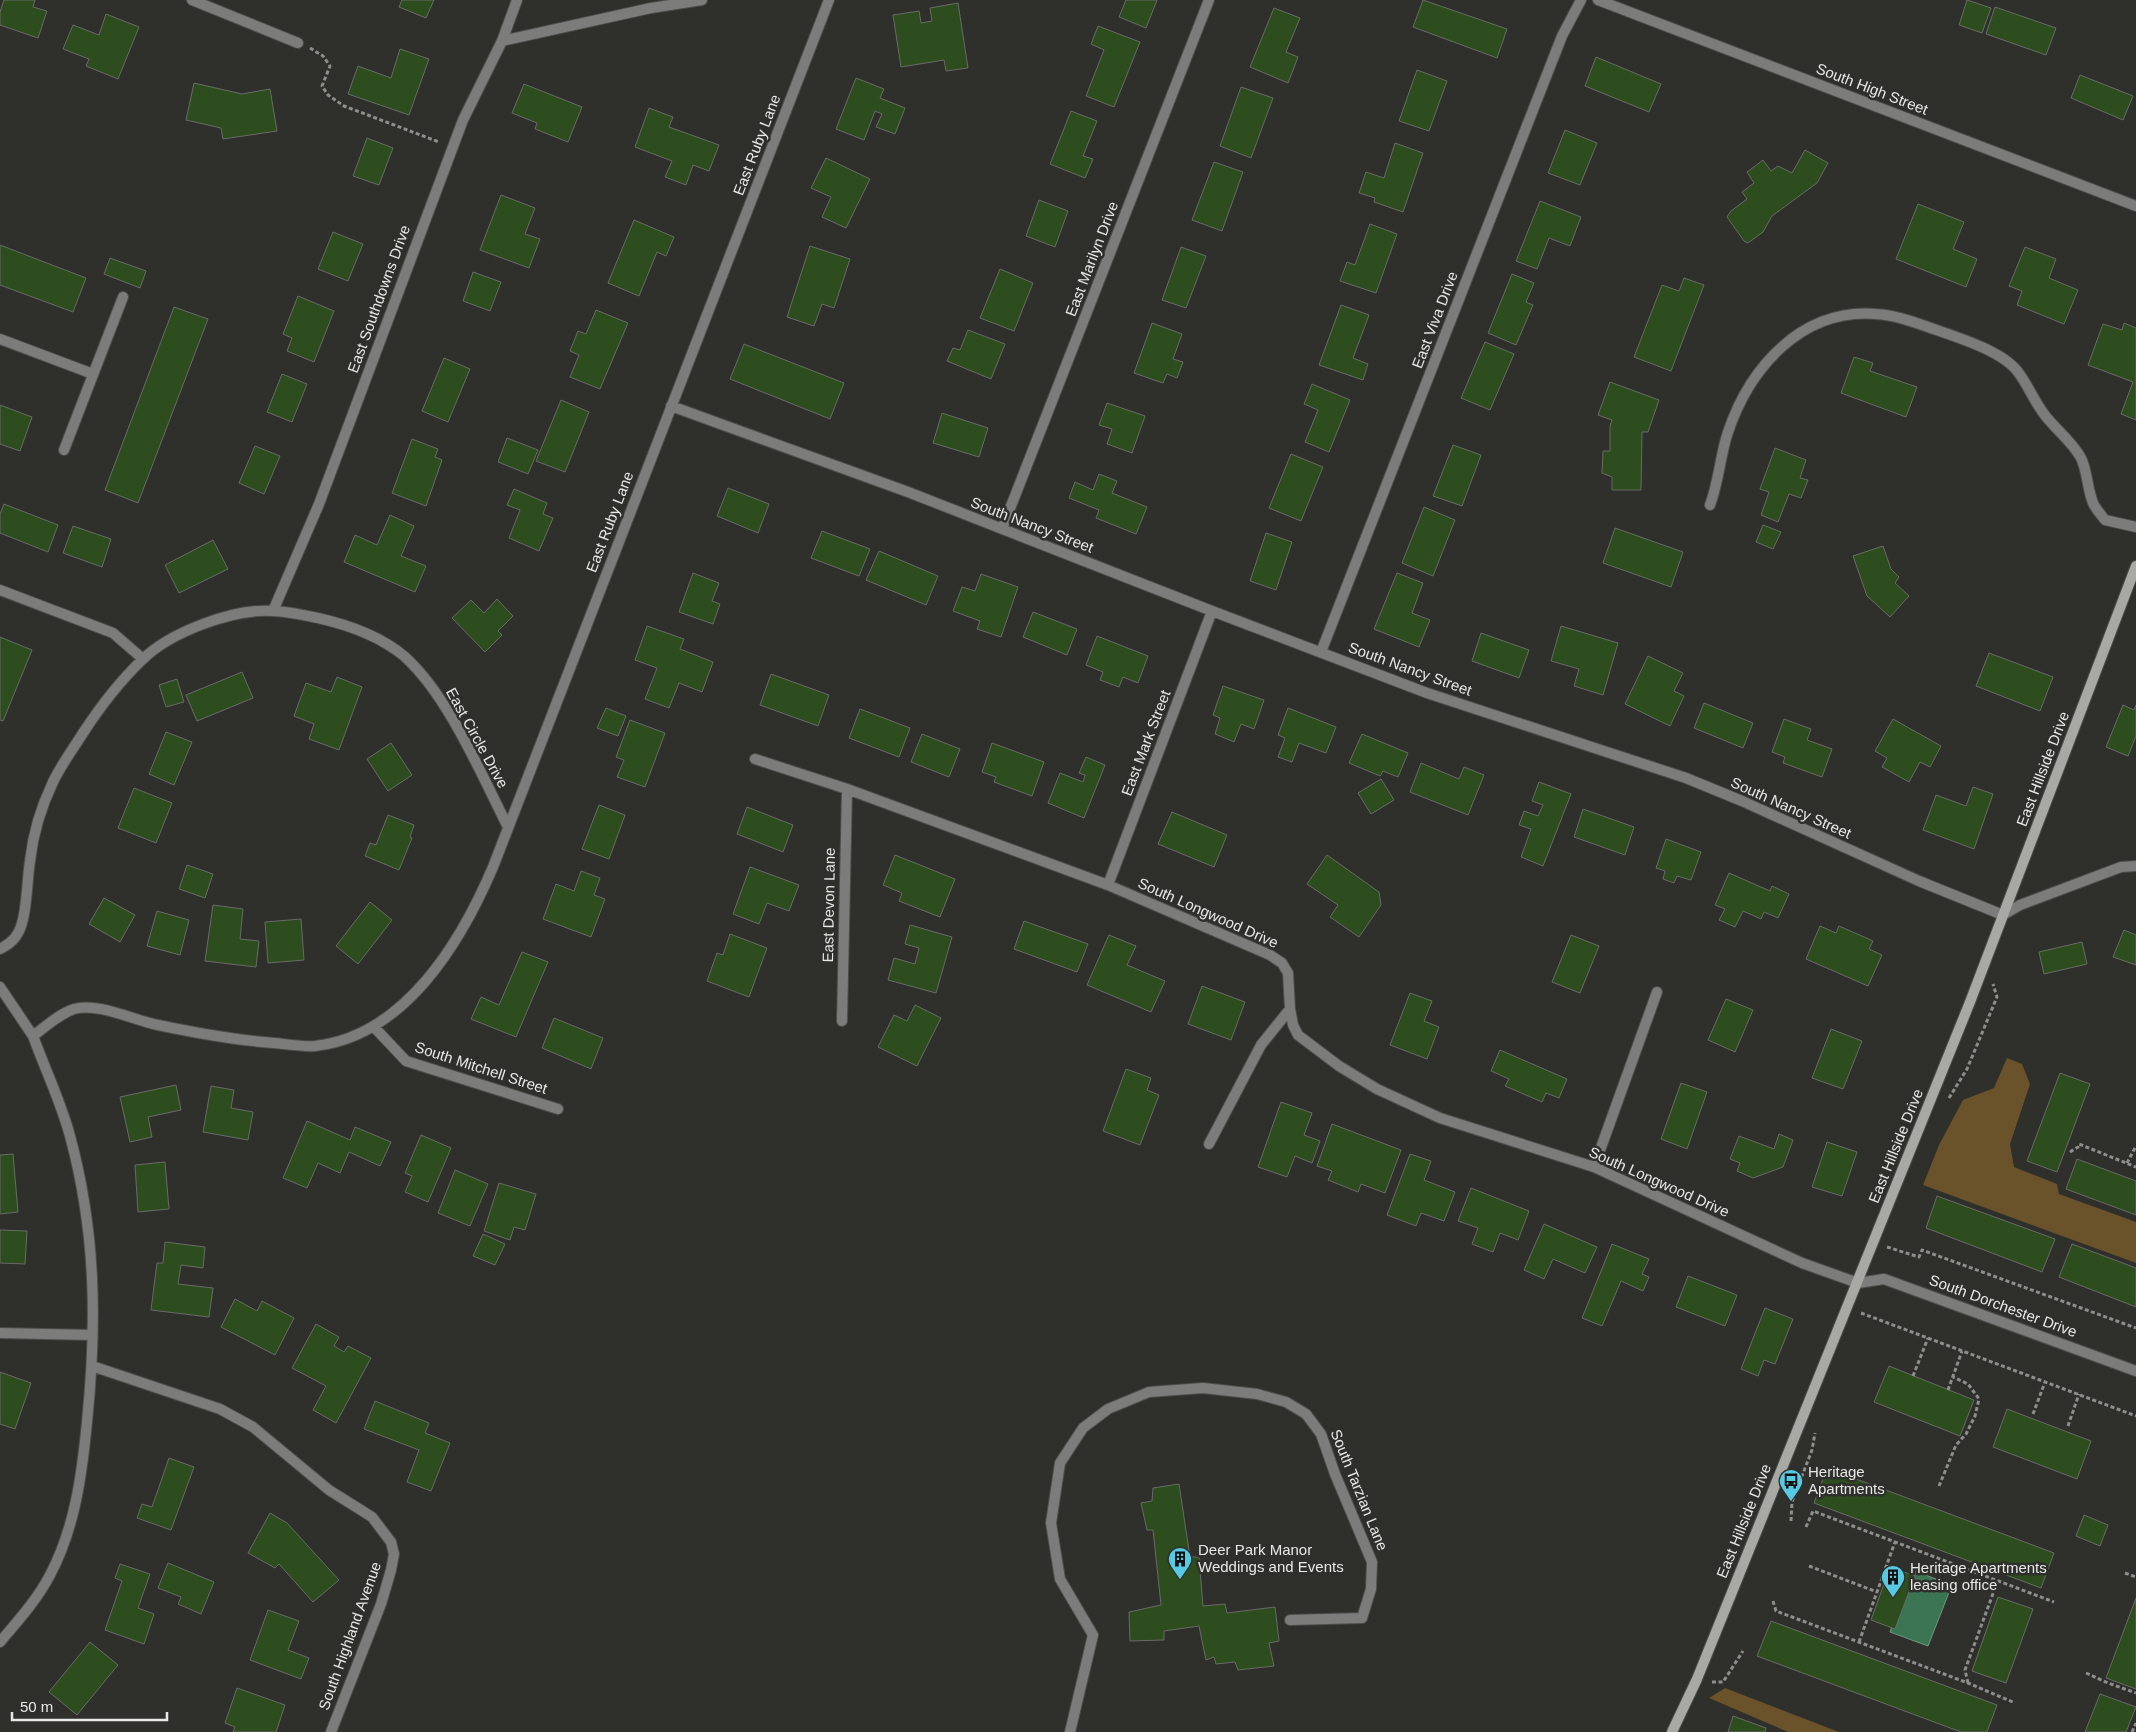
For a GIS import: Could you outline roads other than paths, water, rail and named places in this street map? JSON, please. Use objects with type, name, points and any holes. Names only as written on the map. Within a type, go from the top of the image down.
[{"type":"main road","name":"East Hillside Drive","points":[[1672,1732],[1697,1679],[1858,1283],[2003,915],[2136,566]]},
{"type":"street","points":[[192,0],[298,42]]},
{"type":"street","name":"East Southdowns Drive","points":[[273,611],[318,504],[452,147],[475,94],[502,40],[517,0]]},
{"type":"street","points":[[502,40],[651,8],[702,0]]},
{"type":"street","name":"East Ruby Lane","points":[[374,1027],[408,1000],[447,953],[477,905],[829,0]]},
{"type":"street","name":"East Marilyn Drive","points":[[1002,529],[1209,0]]},
{"type":"street","name":"East Viva Drive","points":[[1322,652],[1562,36],[1581,0]]},
{"type":"street","name":"South High Street","points":[[1598,0],[2136,206]]},
{"type":"street","points":[[64,450],[123,297]]},
{"type":"street","points":[[1710,505],[1716,490],[1722,454],[1737,411],[1758,374],[1776,352],[1792,336],[1810,327],[1834,318],[1853,314],[1876,314],[1900,318],[1942,332],[2007,361],[2018,371],[2044,414],[2071,443],[2081,458],[2093,504],[2105,520],[2136,527]]},
{"type":"street","points":[[0,339],[93,374]]},
{"type":"street","name":"South Nancy Street","points":[[671,406],[908,492],[1212,611],[1480,711],[1607,750],[1686,778],[1742,801],[1919,881],[2003,915]]},
{"type":"street","points":[[0,590],[114,633],[143,658]]},
{"type":"street","name":"East Circle Drive","points":[[0,950],[19,933],[23,922],[30,858],[36,831],[53,781],[105,700],[143,658],[163,644],[205,624],[246,612],[273,611],[308,616],[348,626],[386,643],[405,657],[446,708],[508,827]]},
{"type":"street","name":"East Mark Street","points":[[1108,885],[1212,611]]},
{"type":"street","name":"South Longwood Drive","points":[[755,759],[847,789],[1108,885],[1278,960],[1288,973],[1290,1009],[1293,1025],[1298,1035],[1338,1066],[1377,1089],[1440,1118],[1594,1167],[1802,1263],[1858,1283]]},
{"type":"street","name":"East Devon Lane","points":[[842,1022],[847,789]]},
{"type":"street","points":[[2003,915],[2020,905],[2121,867],[2136,866]]},
{"type":"street","points":[[0,986],[33,1036],[69,1134],[82,1192],[93,1265],[92,1366],[85,1447],[70,1524],[49,1576],[0,1642]]},
{"type":"street","points":[[1594,1167],[1657,992]]},
{"type":"street","points":[[33,1036],[74,1009],[94,1007],[156,1025],[238,1040],[294,1045],[313,1046],[335,1043],[374,1027]]},
{"type":"street","points":[[1209,1144],[1261,1045],[1290,1009]]},
{"type":"street","name":"South Mitchell Street","points":[[374,1027],[406,1061],[558,1109]]},
{"type":"street","name":"South Dorchester Drive","points":[[1858,1283],[1884,1279],[2136,1371]]},
{"type":"street","points":[[0,1333],[92,1335]]},
{"type":"street","name":"South Highland Avenue","points":[[92,1366],[220,1409],[253,1427],[329,1490],[372,1517],[391,1542],[394,1554],[392,1570],[381,1604],[331,1732]]},
{"type":"street","name":"South Tarzian Lane","points":[[1070,1732],[1093,1635],[1060,1579],[1051,1523],[1060,1463],[1083,1428],[1108,1408],[1149,1392],[1203,1388],[1257,1394],[1286,1402],[1306,1414],[1322,1434],[1335,1474],[1362,1535],[1372,1562],[1371,1589],[1362,1618],[1290,1620]]},
{"type":"place","name":"Heritage Apartments","points":[[1791,1502]]},
{"type":"place","name":"Deer Park Manor Weddings and Events","points":[[1180,1580]]},
{"type":"place","name":"Heritage Apartments leasing office","points":[[1893,1598]]}]
